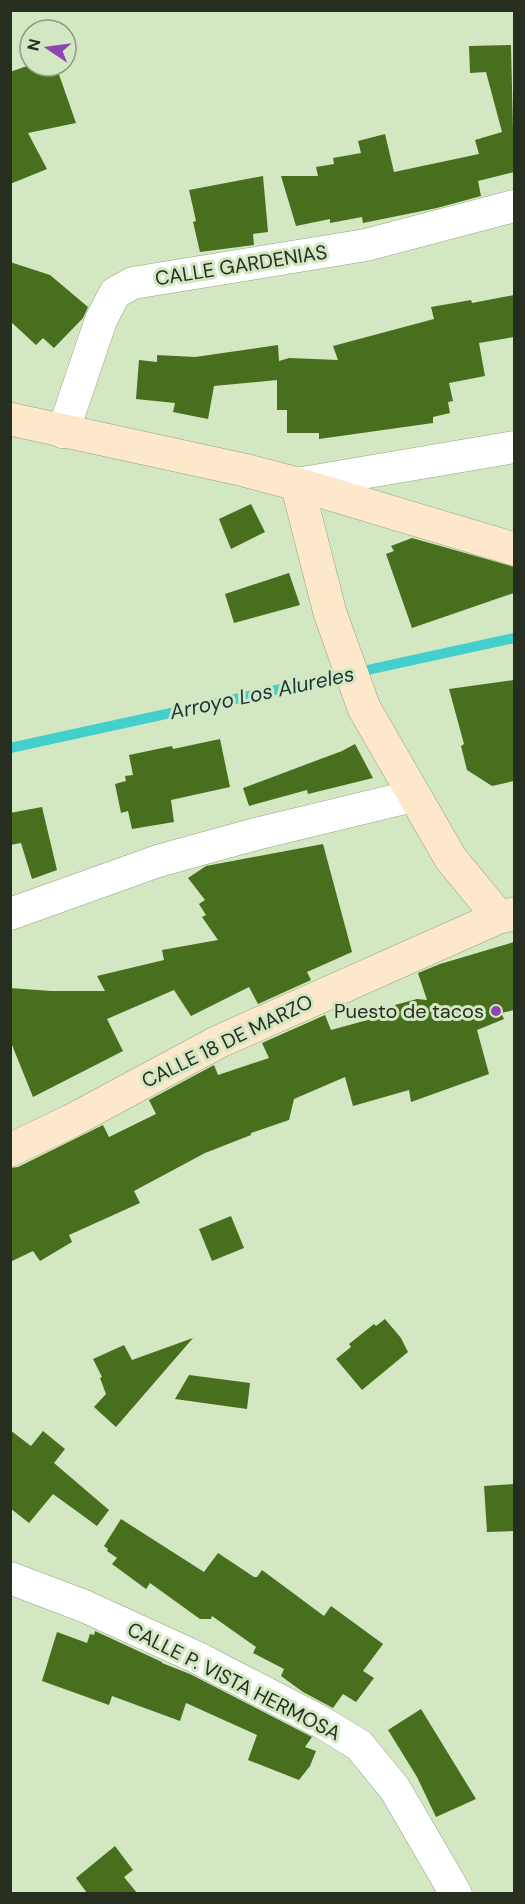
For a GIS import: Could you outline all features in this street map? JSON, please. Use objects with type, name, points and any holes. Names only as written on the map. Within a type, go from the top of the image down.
[{"type":"main road","points":[[10,419],[297,484],[514,549]]},
{"type":"main road","points":[[297,484],[330,613],[364,708],[451,859],[509,908]]},
{"type":"main road","name":"CALLE 18 DE MARZO","points":[[10,1150],[70,1121],[218,1042],[509,908]]},
{"type":"street","name":"CALLE GARDENIAS","points":[[63,432],[101,320],[114,293],[133,283],[366,245],[514,206]]},
{"type":"street","points":[[297,484],[514,447]]},
{"type":"street","points":[[10,914],[158,861],[256,834],[413,796]]},
{"type":"street","name":"CALLE P. VISTA HERMOSA","points":[[10,1578],[84,1606],[198,1658],[323,1723],[359,1745],[395,1790],[456,1893]]},
{"type":"building","points":[[511,45],[514,172],[478,181],[481,196],[437,208],[363,223],[362,217],[330,223],[330,219],[296,226],[281,176],[318,176],[316,167],[334,164],[333,158],[361,153],[358,141],[385,134],[394,172],[479,154],[475,140],[502,132],[486,72],[470,73],[469,46]]},
{"type":"building","points":[[18,69],[18,78],[60,78],[76,123],[28,133],[47,169],[10,184],[10,72]]},
{"type":"building","points":[[263,176],[268,232],[253,234],[254,245],[200,252],[189,190]]},
{"type":"building","points":[[10,262],[50,275],[88,307],[83,318],[54,348],[43,338],[36,345],[10,321]]},
{"type":"building","points":[[514,295],[514,337],[479,343],[485,376],[449,383],[453,401],[448,402],[450,413],[433,417],[433,423],[319,439],[319,433],[287,433],[287,410],[277,410],[277,380],[214,386],[208,419],[173,412],[175,403],[136,399],[139,360],[157,362],[157,355],[195,357],[278,345],[279,361],[289,358],[338,360],[333,346],[434,319],[431,307],[471,300],[472,303]]},
{"type":"building","points":[[251,504],[265,532],[231,549],[219,519]]},
{"type":"building","points":[[412,538],[514,567],[514,593],[412,628],[386,554],[394,551],[391,546]]},
{"type":"building","points":[[289,573],[300,605],[234,623],[225,594]]},
{"type":"building","points":[[514,680],[514,781],[492,786],[467,770],[461,746],[464,744],[449,689]]},
{"type":"building","points":[[220,739],[230,787],[171,800],[174,822],[132,829],[128,811],[121,813],[115,784],[126,781],[125,776],[133,775],[129,755]]},
{"type":"building","points":[[355,744],[373,778],[308,794],[307,790],[249,806],[243,788]]},
{"type":"building","points":[[42,807],[57,870],[32,879],[21,843],[10,845],[10,813]]},
{"type":"building","points":[[323,844],[352,952],[307,972],[311,980],[258,1004],[249,987],[191,1016],[174,990],[107,1019],[123,1051],[33,1097],[10,1040],[10,988],[105,991],[97,976],[164,960],[162,950],[218,940],[202,917],[206,915],[199,904],[205,900],[188,878],[206,866]]},
{"type":"building","points":[[514,942],[514,1010],[501,1013],[504,1019],[477,1030],[489,1074],[411,1102],[409,1090],[353,1106],[345,1077],[294,1099],[289,1120],[205,1153],[134,1191],[140,1203],[69,1235],[72,1242],[40,1261],[33,1251],[10,1262],[10,1168],[18,1167],[103,1125],[109,1137],[156,1114],[149,1100],[214,1065],[218,1075],[269,1058],[262,1043],[325,1015],[331,1030],[397,1012],[395,1005],[417,999],[427,1000],[418,973],[440,964]]},
{"type":"building","points":[[231,1216],[244,1248],[212,1261],[199,1229]]},
{"type":"building","points":[[385,1319],[401,1338],[408,1352],[362,1390],[336,1359],[351,1347],[349,1344],[374,1324],[376,1326]]},
{"type":"building","points":[[193,1338],[116,1427],[94,1407],[106,1394],[100,1378],[102,1377],[93,1359],[124,1345],[132,1360]]},
{"type":"building","points":[[189,1375],[250,1383],[247,1409],[175,1399]]},
{"type":"building","points":[[10,1430],[31,1446],[43,1431],[65,1449],[54,1463],[109,1510],[97,1526],[53,1494],[29,1523],[10,1508]]},
{"type":"building","points":[[514,1484],[514,1531],[487,1532],[484,1486]]},
{"type":"building","points":[[121,1519],[204,1572],[218,1553],[254,1577],[257,1577],[262,1570],[324,1616],[331,1606],[383,1644],[363,1671],[374,1678],[356,1702],[343,1694],[333,1708],[303,1692],[281,1676],[284,1669],[253,1653],[256,1647],[212,1616],[211,1619],[200,1619],[150,1583],[146,1589],[112,1564],[117,1558],[104,1546]]},
{"type":"building","points":[[95,1631],[190,1674],[312,1737],[305,1747],[316,1751],[310,1766],[299,1780],[248,1760],[257,1735],[186,1703],[180,1721],[112,1696],[109,1705],[42,1681],[57,1632],[87,1643],[90,1634],[94,1635]]},
{"type":"building","points":[[421,1709],[476,1799],[436,1817],[417,1777],[388,1730]]},
{"type":"building","points":[[115,1846],[133,1870],[124,1877],[137,1893],[87,1893],[76,1878]]},
{"type":"waterway","name":"Arroyo Los Alureles","points":[[10,748],[514,638]]},
{"type":"place","name":"Puesto de tacos","points":[[496,1011]]}]
